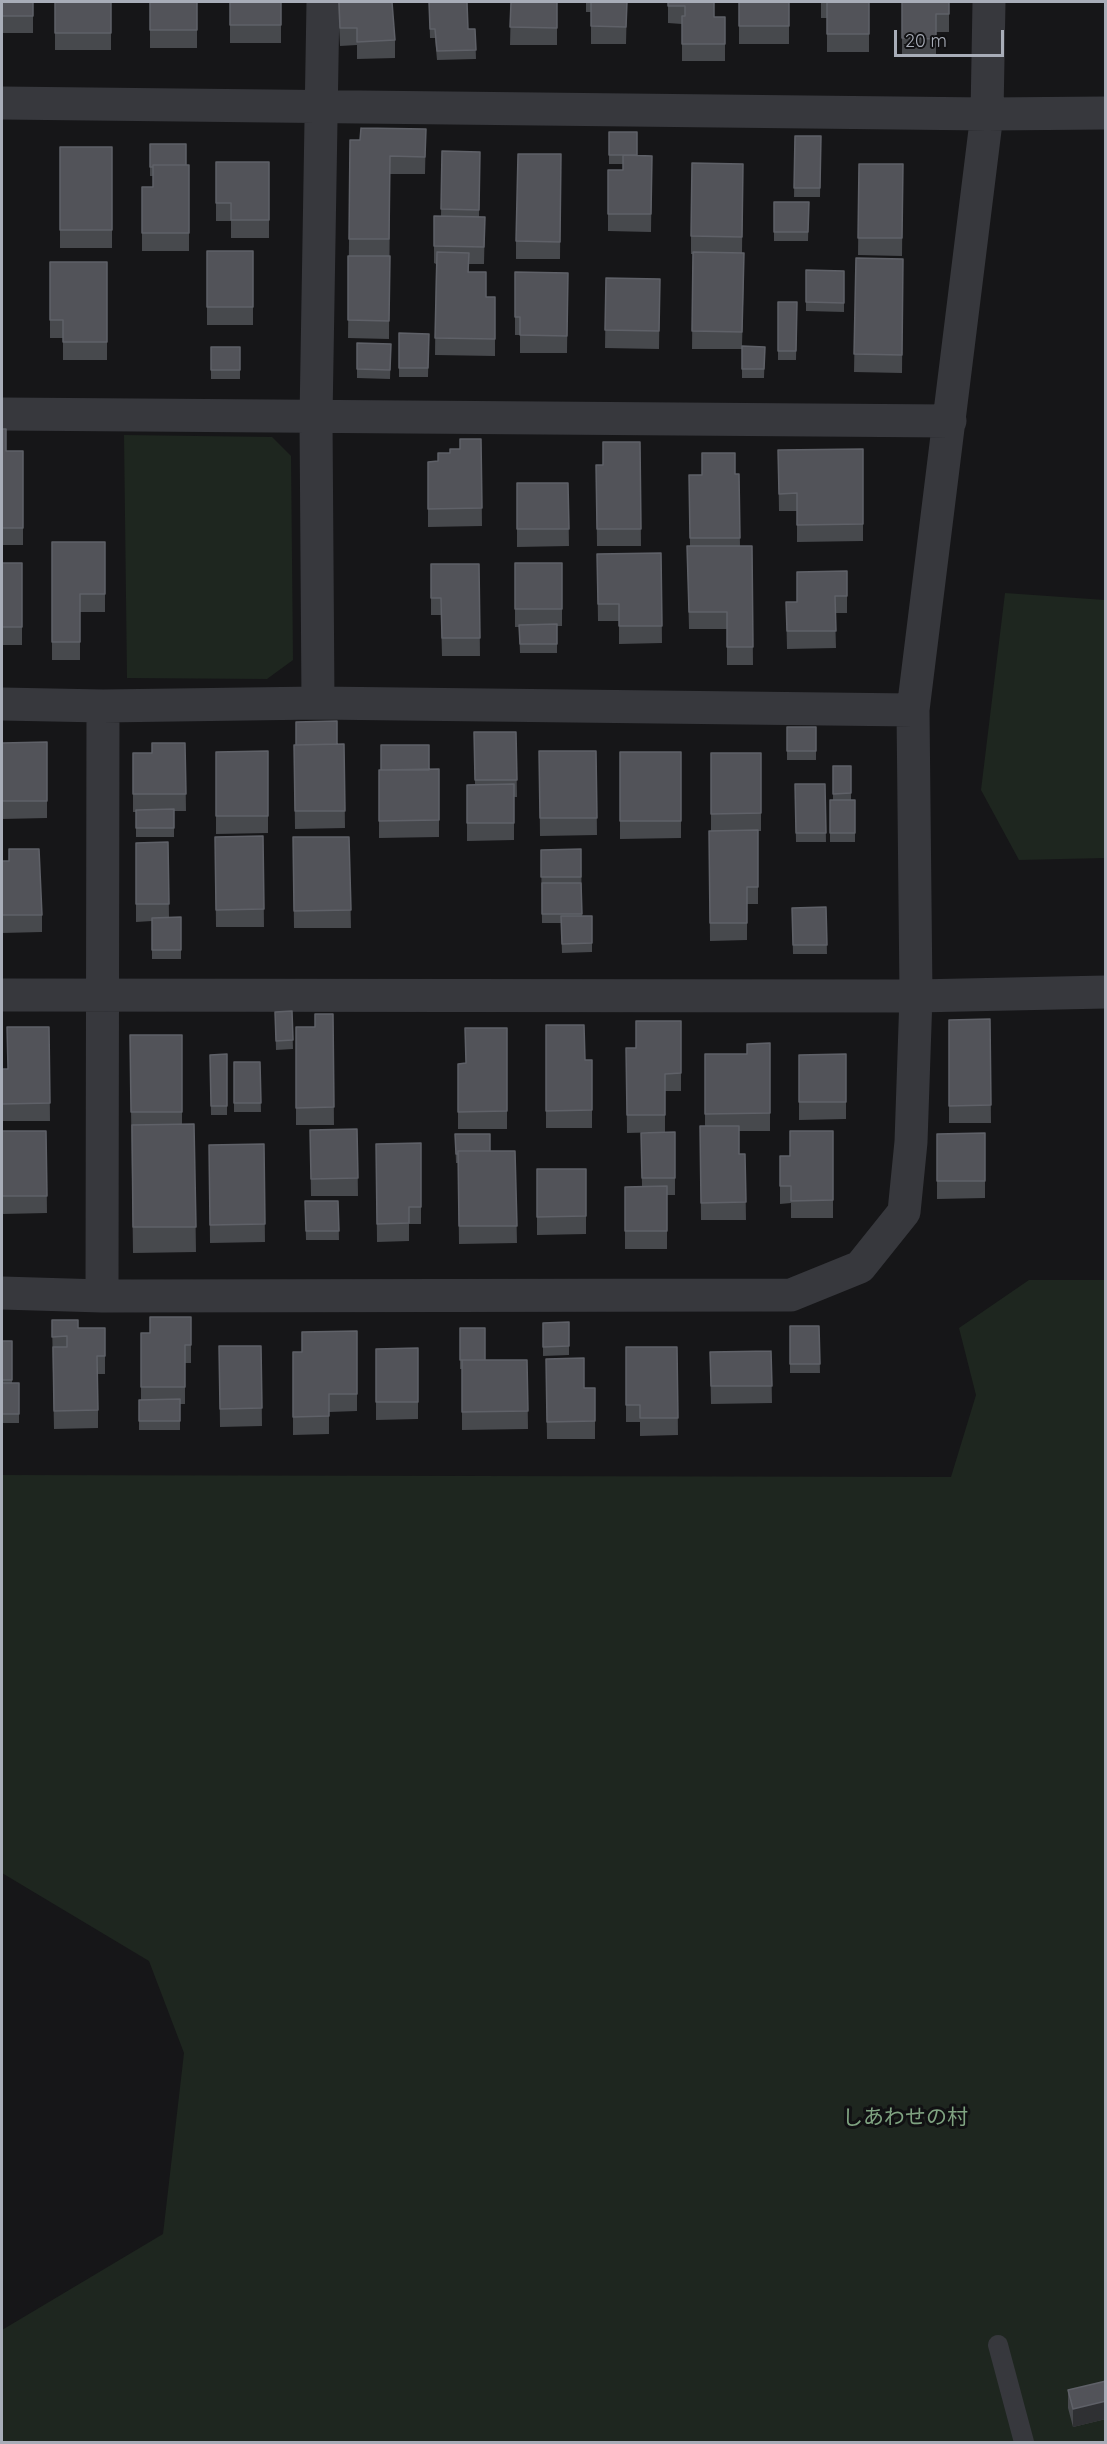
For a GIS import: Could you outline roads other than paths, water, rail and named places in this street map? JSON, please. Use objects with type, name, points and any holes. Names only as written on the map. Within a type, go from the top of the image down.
[{"type":"street","points":[[318,703],[316,418],[323,2]]},
{"type":"street","points":[[2,1293],[102,1296],[791,1295],[860,1267],[903,1212],[911,1142],[916,996],[913,710],[987,114],[988,2]]},
{"type":"street","points":[[2,103],[987,114],[1106,113]]},
{"type":"street","points":[[2,414],[950,421]]},
{"type":"street","points":[[2,704],[104,706],[318,703],[913,710]]},
{"type":"street","points":[[102,1296],[104,706]]},
{"type":"street","points":[[2,995],[916,996],[1106,992]]},
{"type":"lane","points":[[998,2345],[1024,2442]]},
{"type":"park label","name":"しあわせの村","points":[[905,2118]]}]
